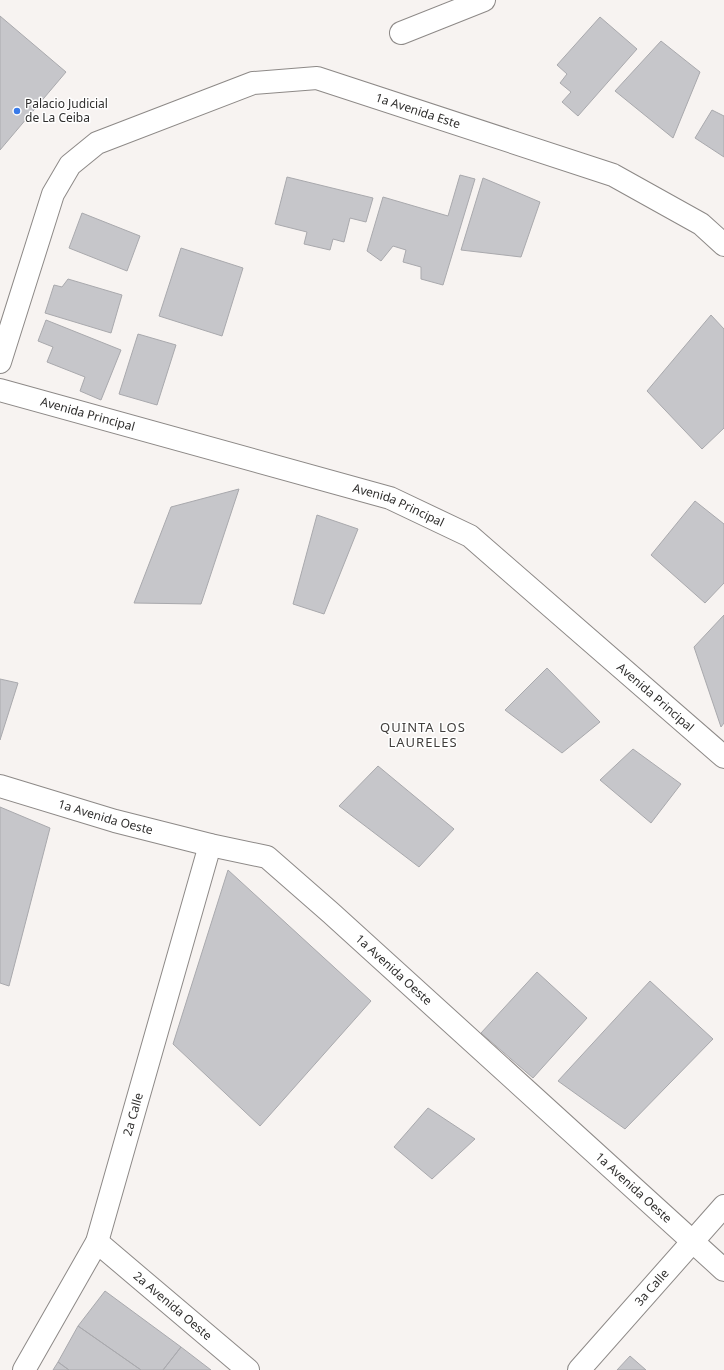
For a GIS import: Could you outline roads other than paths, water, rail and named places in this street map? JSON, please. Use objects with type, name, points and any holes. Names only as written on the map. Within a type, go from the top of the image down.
[{"type":"street","points":[[401,33],[484,0]]},
{"type":"street","name":"1a Avenida Este","points":[[0,362],[53,194],[70,165],[97,143],[253,82],[317,78],[613,175],[701,224],[724,244]]},
{"type":"street","name":"Avenida Principal","points":[[0,390],[390,498],[470,536],[724,757]]},
{"type":"street","name":"1a Avenida Oeste","points":[[0,786],[115,821],[210,845],[267,857],[337,918],[724,1270]]},
{"type":"street","name":"2a Calle","points":[[24,1370],[97,1242],[210,845]]},
{"type":"street","name":"3a Calle","points":[[579,1370],[724,1206]]},
{"type":"street","name":"2a Avenida Oeste","points":[[97,1242],[248,1370]]},
{"type":"place","name":"Palacio Judicial de La Ceiba","points":[[17,111]]},
{"type":"district","name":"QUINTA LOS LAURELES","points":[[423,734]]}]
